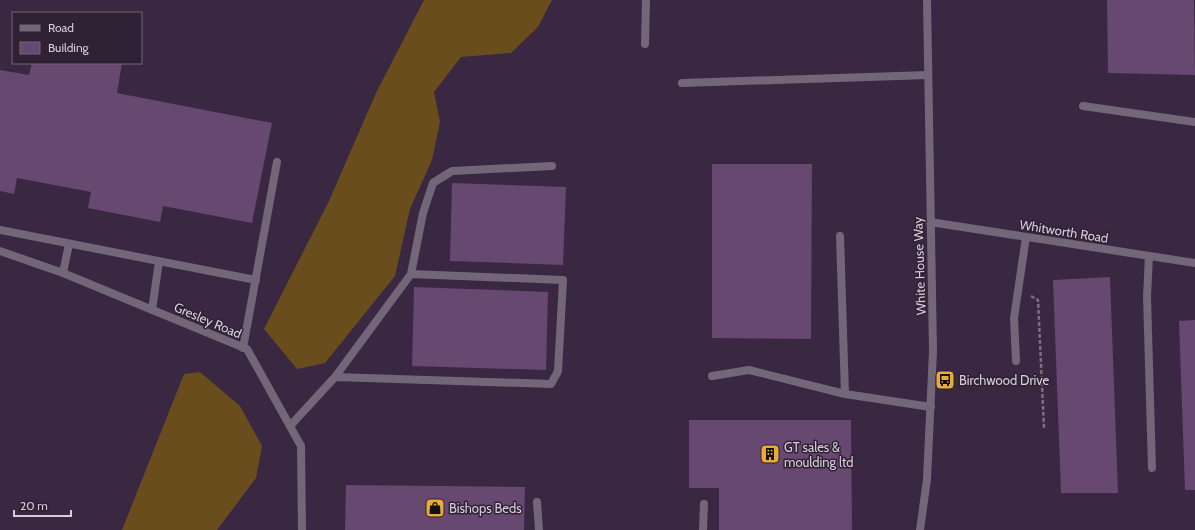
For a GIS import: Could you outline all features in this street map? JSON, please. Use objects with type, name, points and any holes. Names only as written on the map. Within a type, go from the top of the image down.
[{"type":"street","points":[[645,44],[646,0]]},
{"type":"street","name":"White House Way","points":[[920,530],[927,479],[933,351],[927,0]]},
{"type":"street","points":[[682,83],[928,75]]},
{"type":"street","points":[[1083,106],[1195,122]]},
{"type":"street","points":[[243,348],[277,162]]},
{"type":"street","points":[[290,426],[335,377],[410,274],[423,213],[433,183],[452,171],[552,166]]},
{"type":"street","name":"Whitworth Road","points":[[930,222],[1195,263]]},
{"type":"street","points":[[0,230],[256,280]]},
{"type":"street","points":[[840,236],[845,394]]},
{"type":"street","points":[[1016,361],[1014,318],[1026,237]]},
{"type":"street","points":[[63,273],[69,244]]},
{"type":"street","name":"Gresley Road","points":[[0,251],[63,273],[247,349],[301,446],[302,530]]},
{"type":"street","points":[[1149,256],[1147,297],[1152,468]]},
{"type":"street","points":[[152,310],[159,261]]},
{"type":"street","points":[[335,377],[551,384],[558,371],[563,280],[410,274]]},
{"type":"street","points":[[712,376],[749,370],[845,394],[931,407]]},
{"type":"street","points":[[537,502],[539,530]]},
{"type":"street","points":[[703,530],[704,504]]},
{"type":"path","points":[[1018,289],[1038,300],[1044,428]]},
{"type":"shaded area","points":[[0,0],[1195,0],[1195,530],[0,530]]},
{"type":"shaded area","points":[[424,0],[552,0],[538,27],[511,53],[461,57],[434,92],[440,122],[432,160],[410,209],[395,276],[325,363],[297,369],[264,329],[329,201],[376,93]]},
{"type":"shaded area","points":[[200,372],[240,406],[262,446],[256,478],[217,530],[122,530],[184,374]]},
{"type":"building","points":[[1107,0],[1194,0],[1195,75],[1108,73]]},
{"type":"building","points":[[32,64],[122,64],[117,93],[272,123],[252,223],[163,206],[160,222],[88,208],[91,192],[17,178],[14,194],[0,191],[0,70],[29,75]]},
{"type":"building","points":[[712,164],[812,164],[811,339],[712,338]]},
{"type":"building","points":[[452,183],[566,187],[563,265],[450,261]]},
{"type":"building","points":[[1110,277],[1118,493],[1061,493],[1053,280]]},
{"type":"building","points":[[414,287],[548,292],[546,370],[412,366]]},
{"type":"building","points":[[1195,320],[1195,490],[1185,490],[1179,321]]},
{"type":"building","name":"GT sales & moulding ltd","points":[[689,420],[851,420],[852,530],[719,530],[719,488],[689,488]]},
{"type":"building","name":"Bishops Beds","points":[[346,485],[525,487],[524,530],[345,530]]},
{"type":"place","name":"Birchwood Drive","points":[[945,380]]},
{"type":"place","name":"GT sales & moulding ltd","points":[[770,454]]},
{"type":"place","name":"Bishops Beds","points":[[435,508]]}]
